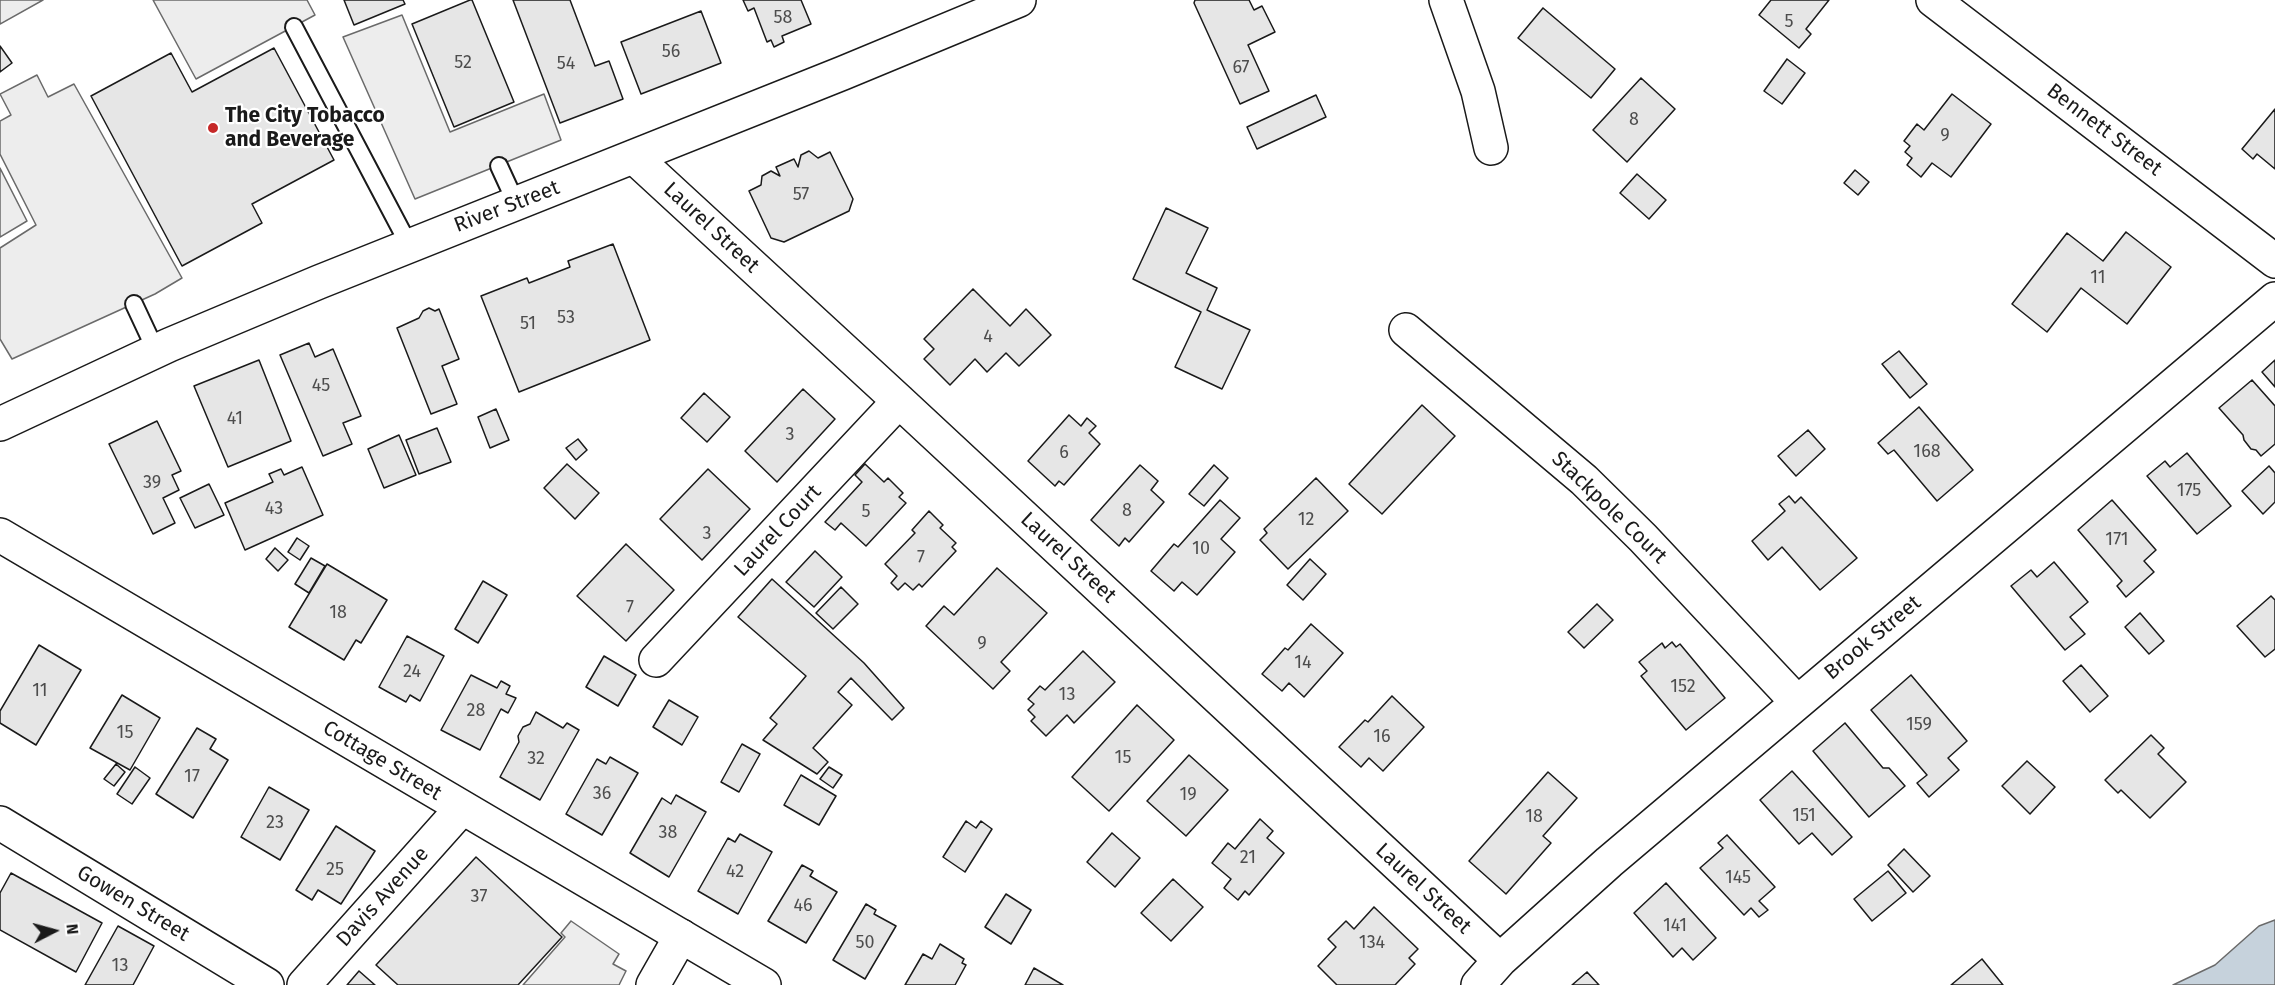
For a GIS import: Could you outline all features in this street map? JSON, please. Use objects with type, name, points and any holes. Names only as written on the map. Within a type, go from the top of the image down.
[{"type":"main road","name":"River Street","points":[[0,424],[156,351],[409,245],[634,157],[1019,0]]},
{"type":"main road","points":[[1446,0],[1478,92],[1491,148]]},
{"type":"main road","name":"Bennett Street","points":[[1933,0],[2275,261]]},
{"type":"main road","name":"Laurel Street","points":[[634,157],[1500,960]]},
{"type":"main road","name":"Brook Street","points":[[1478,985],[1500,960],[1609,862],[2275,299]]},
{"type":"main road","name":"Stackpole Court","points":[[1406,330],[1584,480],[1655,551],[1797,702]]},
{"type":"main road","name":"Laurel Court","points":[[656,660],[899,401]]},
{"type":"main road","name":"Cottage Street","points":[[0,535],[764,985]]},
{"type":"main road","name":"Davis Avenue","points":[[304,985],[462,808]]},
{"type":"main road","name":"Gowen Street","points":[[0,823],[267,985]]},
{"type":"main road","points":[[653,985],[681,936]]},
{"type":"lane","points":[[294,27],[409,245]]},
{"type":"lane","points":[[499,165],[516,203]]},
{"type":"lane","points":[[134,304],[156,351]]},
{"type":"shaded area","points":[[0,0],[43,0],[0,24]]},
{"type":"shaded area","points":[[153,0],[307,0],[315,15],[196,79]]},
{"type":"shaded area","points":[[402,15],[450,132],[544,94],[561,140],[415,199],[343,37]]},
{"type":"shaded area","points":[[37,75],[48,97],[74,84],[182,278],[155,294],[12,359],[0,339],[0,248],[36,225],[0,154],[0,121],[11,115],[0,94]]},
{"type":"shaded area","points":[[0,168],[27,221],[0,237]]},
{"type":"shaded area","points":[[2275,920],[2275,985],[2173,985],[2215,965],[2259,926]]},
{"type":"shaded area","points":[[571,921],[619,954],[613,964],[626,971],[619,985],[523,985],[565,937],[561,933]]},
{"type":"building","points":[[344,0],[403,0],[405,4],[354,25]]},
{"type":"building","points":[[472,0],[514,102],[454,127],[412,24]]},
{"type":"building","points":[[513,0],[570,0],[595,66],[609,61],[623,99],[560,123]]},
{"type":"building","points":[[743,0],[801,0],[811,24],[782,36],[784,42],[774,47],[771,40],[767,42],[754,8],[748,11]]},
{"type":"building","points":[[1195,0],[1249,0],[1254,10],[1262,6],[1275,32],[1248,45],[1269,91],[1240,104],[1194,3]]},
{"type":"building","points":[[1771,0],[1829,0],[1806,29],[1811,34],[1799,48],[1759,15]]},
{"type":"building","points":[[1543,8],[1615,69],[1591,98],[1518,38]]},
{"type":"building","points":[[701,11],[721,63],[641,94],[621,42]]},
{"type":"building","points":[[0,46],[12,63],[0,72]]},
{"type":"building","name":"The City Tobacco and Beverage","points":[[274,48],[334,160],[252,204],[262,223],[182,266],[91,96],[171,53],[192,92]]},
{"type":"building","points":[[1787,59],[1805,73],[1782,104],[1764,91]]},
{"type":"building","points":[[1641,78],[1675,109],[1627,162],[1593,130]]},
{"type":"building","points":[[1952,94],[1991,124],[1951,177],[1932,163],[1921,177],[1907,165],[1912,158],[1905,152],[1910,146],[1904,141],[1917,124],[1924,130]]},
{"type":"building","points":[[1316,95],[1326,117],[1257,149],[1247,127]]},
{"type":"building","points":[[2275,109],[2275,169],[2257,154],[2253,159],[2242,149]]},
{"type":"building","points":[[809,151],[818,158],[830,152],[853,199],[849,211],[784,242],[771,238],[749,191],[761,185],[762,176],[771,171],[780,176],[776,167],[794,159],[798,167],[801,155]]},
{"type":"building","points":[[1855,170],[1869,182],[1858,195],[1844,183]]},
{"type":"building","points":[[1637,174],[1666,200],[1649,219],[1620,193]]},
{"type":"building","points":[[1166,208],[1208,228],[1186,273],[1217,288],[1207,310],[1250,330],[1222,389],[1175,367],[1201,312],[1133,279]]},
{"type":"building","points":[[2126,232],[2171,267],[2127,324],[2081,288],[2047,332],[2012,304],[2067,233],[2103,261]]},
{"type":"building","points":[[613,244],[650,340],[519,392],[481,296],[527,278],[529,283],[570,267],[568,261]]},
{"type":"building","points":[[973,289],[1010,326],[1026,309],[1051,335],[1019,366],[1006,353],[987,372],[975,359],[950,385],[924,359],[934,349],[924,339]]},
{"type":"building","points":[[429,308],[435,311],[439,309],[459,359],[442,366],[457,404],[431,414],[397,328],[419,318],[423,311]]},
{"type":"building","points":[[309,343],[315,357],[333,349],[361,416],[343,423],[352,444],[323,456],[280,355]]},
{"type":"building","points":[[1899,351],[1927,384],[1910,398],[1882,364]]},
{"type":"building","points":[[259,360],[291,441],[228,467],[194,386]]},
{"type":"building","points":[[2275,360],[2275,387],[2262,372]]},
{"type":"building","points":[[2252,380],[2275,406],[2275,444],[2261,456],[2256,450],[2251,449],[2243,435],[2219,408]]},
{"type":"building","points":[[803,389],[835,419],[777,482],[745,451]]},
{"type":"building","points":[[704,393],[730,417],[707,442],[681,418]]},
{"type":"building","points":[[1422,405],[1455,436],[1382,514],[1349,484]]},
{"type":"building","points":[[1919,407],[1973,470],[1937,501],[1894,450],[1888,454],[1878,443]]},
{"type":"building","points":[[496,409],[509,440],[490,448],[478,417]]},
{"type":"building","points":[[1069,415],[1081,426],[1087,418],[1096,426],[1089,433],[1100,444],[1064,485],[1059,481],[1055,486],[1028,461]]},
{"type":"building","points":[[157,421],[181,471],[172,475],[179,490],[163,498],[175,523],[153,534],[109,444]]},
{"type":"building","points":[[437,428],[451,462],[419,474],[406,440]]},
{"type":"building","points":[[1808,430],[1825,449],[1796,476],[1778,456]]},
{"type":"building","points":[[399,435],[416,475],[384,488],[368,449]]},
{"type":"building","points":[[578,439],[587,450],[576,460],[566,448]]},
{"type":"building","points":[[2187,453],[2231,506],[2197,534],[2147,476],[2165,461],[2170,467]]},
{"type":"building","points":[[567,464],[599,493],[575,519],[544,488]]},
{"type":"building","points":[[865,464],[884,482],[888,478],[903,493],[899,497],[906,503],[866,546],[841,523],[835,530],[825,522],[862,482],[855,475]]},
{"type":"building","points":[[1140,465],[1158,481],[1151,490],[1164,502],[1129,542],[1125,538],[1119,546],[1091,520]]},
{"type":"building","points":[[1214,465],[1228,478],[1204,506],[1189,494]]},
{"type":"building","points":[[2269,466],[2275,473],[2275,502],[2263,514],[2242,491]]},
{"type":"building","points":[[302,467],[323,515],[245,550],[225,503],[273,482],[269,474],[281,469],[284,475]]},
{"type":"building","points":[[708,469],[750,509],[702,560],[660,519]]},
{"type":"building","points":[[1316,478],[1348,511],[1288,569],[1260,540],[1267,533],[1264,529]]},
{"type":"building","points":[[209,484],[224,515],[195,528],[180,498]]},
{"type":"building","points":[[1789,496],[1795,503],[1801,497],[1857,558],[1820,590],[1782,547],[1768,560],[1752,541],[1785,511],[1779,504]]},
{"type":"building","points":[[1220,500],[1240,518],[1221,539],[1235,552],[1197,595],[1182,582],[1174,591],[1151,571],[1174,544],[1178,547]]},
{"type":"building","points":[[2112,500],[2156,550],[2144,561],[2154,572],[2126,597],[2117,586],[2122,581],[2078,530]]},
{"type":"building","points":[[929,511],[943,525],[940,528],[956,543],[952,547],[956,551],[922,587],[919,584],[913,590],[905,583],[898,590],[891,583],[897,576],[885,564],[915,533],[912,530]]},
{"type":"building","points":[[297,538],[309,546],[300,560],[288,552]]},
{"type":"building","points":[[626,544],[674,590],[626,641],[577,596]]},
{"type":"building","points":[[275,548],[288,560],[278,571],[266,559]]},
{"type":"building","points":[[815,551],[842,577],[814,607],[786,582]]},
{"type":"building","points":[[311,558],[325,566],[309,593],[295,584]]},
{"type":"building","points":[[1310,559],[1326,574],[1303,600],[1287,585]]},
{"type":"building","points":[[2054,562],[2088,602],[2070,617],[2085,634],[2065,650],[2011,586],[2031,570],[2037,577]]},
{"type":"building","points":[[327,564],[387,600],[361,643],[356,640],[344,660],[289,627]]},
{"type":"building","points":[[997,568],[1047,613],[1001,662],[1010,671],[993,689],[926,626],[944,606],[954,615]]},
{"type":"building","points":[[772,579],[864,663],[904,708],[892,720],[851,678],[838,692],[852,705],[813,748],[828,762],[817,774],[763,740],[777,724],[770,718],[806,676],[738,617]]},
{"type":"building","points":[[483,581],[507,595],[478,643],[455,629]]},
{"type":"building","points":[[841,587],[858,604],[833,629],[816,613]]},
{"type":"building","points":[[2271,596],[2275,600],[2275,649],[2265,657],[2237,626]]},
{"type":"building","points":[[1597,604],[1613,620],[1584,648],[1568,632]]},
{"type":"building","points":[[2140,613],[2164,641],[2149,654],[2125,627]]},
{"type":"building","points":[[1311,624],[1343,653],[1304,697],[1289,683],[1282,691],[1262,674]]},
{"type":"building","points":[[407,636],[444,656],[420,701],[410,695],[406,702],[379,687]]},
{"type":"building","points":[[1672,642],[1676,647],[1680,644],[1725,698],[1686,730],[1641,676],[1647,671],[1639,662],[1662,643],[1665,648]]},
{"type":"building","points":[[39,645],[81,670],[36,745],[0,723],[0,711]]},
{"type":"building","points":[[1083,651],[1115,682],[1074,723],[1067,715],[1046,736],[1031,721],[1035,717],[1028,710],[1034,704],[1028,699],[1040,686],[1045,690]]},
{"type":"building","points":[[604,656],[636,675],[618,706],[586,687]]},
{"type":"building","points":[[2081,665],[2108,696],[2090,712],[2063,681]]},
{"type":"building","points":[[471,675],[497,688],[501,681],[510,686],[506,694],[516,698],[508,713],[501,709],[480,750],[441,730]]},
{"type":"building","points":[[1911,675],[1967,741],[1948,758],[1959,770],[1929,797],[1917,783],[1927,775],[1871,710]]},
{"type":"building","points":[[122,695],[160,718],[130,770],[90,748]]},
{"type":"building","points":[[1392,696],[1424,727],[1383,771],[1369,758],[1361,767],[1339,747],[1365,720],[1368,722]]},
{"type":"building","points":[[669,700],[698,717],[682,745],[653,727]]},
{"type":"building","points":[[1137,705],[1174,740],[1109,811],[1072,777]]},
{"type":"building","points":[[536,712],[563,728],[567,723],[579,730],[540,800],[500,777],[519,742],[518,736],[523,727],[530,724]]},
{"type":"building","points":[[1845,723],[1883,768],[1889,768],[1905,786],[1869,817],[1813,751]]},
{"type":"building","points":[[197,728],[216,739],[210,749],[228,760],[193,818],[156,794]]},
{"type":"building","points":[[2151,735],[2164,748],[2158,754],[2186,782],[2150,818],[2121,790],[2118,793],[2105,780]]},
{"type":"building","points":[[742,744],[760,754],[739,792],[721,782]]},
{"type":"building","points":[[1189,755],[1228,790],[1186,836],[1147,801]]},
{"type":"building","points":[[610,757],[638,773],[602,835],[566,814],[597,759],[606,764]]},
{"type":"building","points":[[2027,761],[2055,787],[2030,814],[2002,786]]},
{"type":"building","points":[[116,764],[125,772],[114,786],[104,779]]},
{"type":"building","points":[[135,767],[150,778],[132,804],[117,794]]},
{"type":"building","points":[[829,767],[842,775],[833,788],[820,779]]},
{"type":"building","points":[[1792,771],[1852,837],[1832,855],[1812,833],[1799,844],[1760,800]]},
{"type":"building","points":[[1548,772],[1577,798],[1543,836],[1551,843],[1506,894],[1469,861]]},
{"type":"building","points":[[801,775],[836,796],[819,825],[784,805]]},
{"type":"building","points":[[269,787],[309,810],[280,860],[241,837]]},
{"type":"building","points":[[676,795],[706,812],[669,877],[630,853],[662,798],[671,804]]},
{"type":"building","points":[[1260,819],[1273,831],[1267,838],[1284,853],[1249,895],[1245,891],[1238,900],[1224,888],[1231,879],[1212,863],[1228,843],[1235,849]]},
{"type":"building","points":[[966,821],[976,828],[981,821],[992,829],[965,872],[943,857]]},
{"type":"building","points":[[336,826],[375,851],[341,904],[318,890],[312,900],[296,890]]},
{"type":"building","points":[[1112,833],[1140,858],[1115,887],[1087,862]]},
{"type":"building","points":[[740,834],[772,852],[738,914],[698,891],[728,838],[735,842]]},
{"type":"building","points":[[1727,835],[1775,887],[1759,901],[1768,910],[1759,917],[1751,908],[1744,915],[1700,868],[1723,848],[1718,843]]},
{"type":"building","points":[[1904,849],[1930,876],[1913,892],[1888,865]]},
{"type":"building","points":[[476,857],[562,937],[518,985],[398,985],[376,965]]},
{"type":"building","points":[[802,865],[813,871],[810,876],[837,892],[806,943],[768,921]]},
{"type":"building","points":[[1888,871],[1906,893],[1872,921],[1854,899]]},
{"type":"building","points":[[11,873],[102,923],[76,972],[0,930],[0,893]]},
{"type":"building","points":[[1173,879],[1203,907],[1171,941],[1141,913]]},
{"type":"building","points":[[1666,883],[1716,938],[1693,960],[1682,948],[1673,957],[1634,913]]},
{"type":"building","points":[[1006,894],[1031,910],[1011,944],[985,927]]},
{"type":"building","points":[[866,904],[876,910],[874,914],[896,926],[865,979],[833,960]]},
{"type":"building","points":[[1374,907],[1418,949],[1409,958],[1415,964],[1395,985],[1337,985],[1318,966],[1336,947],[1328,939],[1346,921],[1354,929]]},
{"type":"building","points":[[118,926],[154,946],[133,985],[85,985]]},
{"type":"building","points":[[940,944],[964,959],[962,963],[966,965],[955,985],[905,985],[923,954],[932,959]]},
{"type":"building","points":[[1982,959],[2003,985],[1951,985]]},
{"type":"building","points":[[1034,968],[1063,985],[1025,985]]},
{"type":"building","points":[[359,971],[375,985],[347,985]]},
{"type":"building","points":[[1587,972],[1599,985],[1572,985]]},
{"type":"place","name":"The City Tobacco and Beverage","points":[[213,128]]}]
